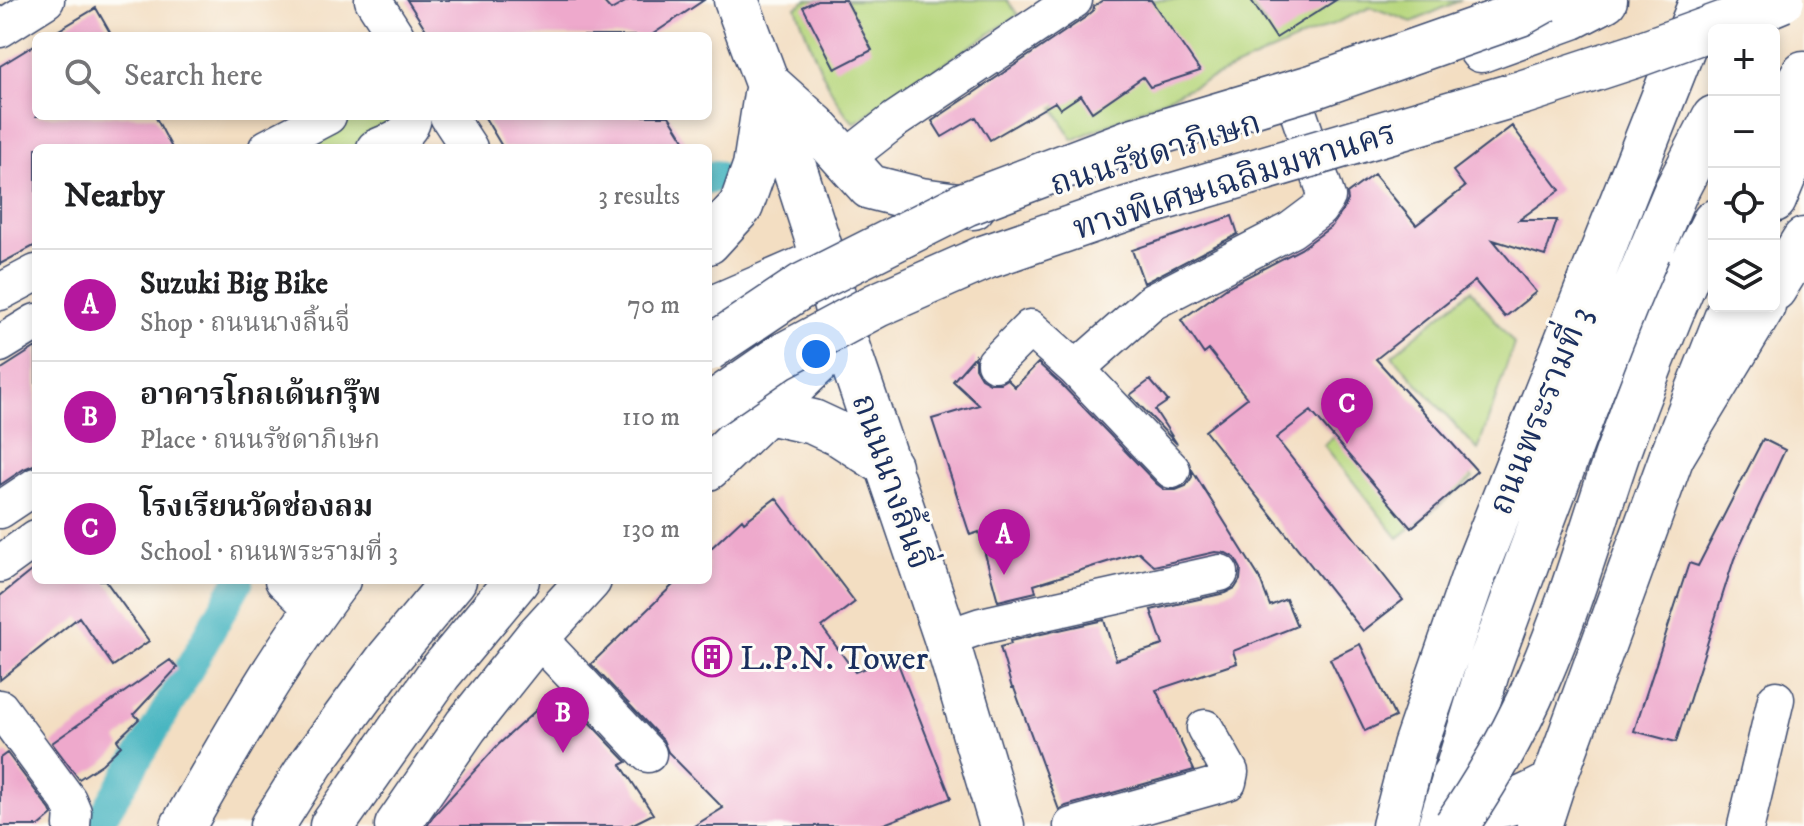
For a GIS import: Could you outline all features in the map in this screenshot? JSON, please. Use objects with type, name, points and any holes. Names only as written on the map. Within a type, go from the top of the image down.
[{"type":"main road","name":"ถนนนางลิ้นจี่","points":[[736,0],[767,83],[824,260],[844,337],[946,638],[1002,826]]},
{"type":"main road","name":"ทางพิเศษเฉลิมมหานคร","points":[[712,346],[802,286],[965,204],[1134,140],[1315,86],[1520,14],[1545,0]]},
{"type":"main road","name":"ถนนรัชดาภิเษก","points":[[712,308],[824,260],[973,207],[1427,69],[1572,17],[1605,0]]},
{"type":"main road","name":"ถนนพระรามที่ 3","points":[[1394,826],[1415,746],[1475,572],[1702,0]]},
{"type":"main road","points":[[1766,24],[1781,0]]},
{"type":"main road","name":"ทางพิเศษเฉลิมมหานคร","points":[[712,404],[780,357],[877,305],[986,257],[1123,210],[1524,92],[1634,56],[1781,0]]},
{"type":"main road","points":[[1780,111],[1804,73]]},
{"type":"main road","points":[[767,83],[815,126],[870,187],[921,200],[973,207]]},
{"type":"main road","points":[[712,238],[741,206],[755,166],[767,83]]},
{"type":"main road","points":[[1780,208],[1804,128]]},
{"type":"main road","name":"ถนนพระรามที่ 3","points":[[1440,826],[1489,666],[1592,390],[1675,193],[1708,130]]},
{"type":"main road","points":[[1786,187],[1804,141]]},
{"type":"main road","points":[[1550,384],[1675,193]]},
{"type":"main road","points":[[1456,826],[1511,735],[1539,677],[1639,394],[1690,269],[1708,234]]},
{"type":"main road","points":[[1780,279],[1804,240]]},
{"type":"main road","points":[[1539,826],[1672,456],[1729,312]]},
{"type":"main road","points":[[1672,456],[1759,312]]},
{"type":"main road","points":[[712,464],[844,337]]},
{"type":"main road","points":[[767,412],[813,422],[841,435],[889,466]]},
{"type":"main road","points":[[272,826],[313,761],[389,658],[451,584]]},
{"type":"main road","points":[[332,826],[439,674],[514,584]]},
{"type":"main road","points":[[397,826],[466,726],[537,637],[585,584]]},
{"type":"main road","points":[[183,826],[270,678],[327,595]]},
{"type":"main road","points":[[1454,775],[1471,800],[1483,804],[1521,801],[1553,783]]},
{"type":"street","points":[[0,29],[46,0]]},
{"type":"street","points":[[373,0],[393,32]]},
{"type":"street","points":[[844,160],[895,120],[1074,0]]},
{"type":"street","points":[[1076,369],[1152,302],[1291,230],[1319,209],[1327,197],[1297,109]]},
{"type":"street","points":[[275,144],[320,120]]},
{"type":"street","points":[[383,144],[405,133],[412,120]]},
{"type":"street","points":[[451,120],[466,144]]},
{"type":"street","points":[[0,292],[32,275]]},
{"type":"street","points":[[0,344],[32,324]]},
{"type":"street","points":[[995,363],[1030,328],[1076,369],[1172,470]]},
{"type":"street","points":[[0,510],[32,489]]},
{"type":"street","points":[[0,564],[32,541]]},
{"type":"street","points":[[946,638],[981,626],[1220,573]]},
{"type":"street","points":[[295,584],[327,595]]},
{"type":"street","points":[[537,637],[648,754]]},
{"type":"street","points":[[1746,826],[1776,699]]},
{"type":"street","points":[[0,708],[68,800],[73,812],[72,826]]},
{"type":"street","points":[[1072,826],[1228,782],[1230,772],[1205,728]]},
{"type":"green space","points":[[807,0],[1007,0],[1018,15],[854,123],[827,83],[807,36],[796,7]]},
{"type":"green space","points":[[1145,0],[1248,0],[1264,23],[1308,0],[1461,0],[1412,22],[1371,7],[1073,140],[1054,108],[1166,31]]},
{"type":"green space","points":[[338,120],[404,120],[359,144],[292,144]]},
{"type":"green space","points":[[1471,290],[1514,344],[1478,450],[1392,355]]},
{"type":"green space","points":[[1399,386],[1473,478],[1398,538],[1324,445]]},
{"type":"building","points":[[407,0],[602,0],[611,10],[629,0],[704,0],[656,32],[427,32]]},
{"type":"building","points":[[817,0],[846,0],[872,50],[835,69],[803,7]]},
{"type":"building","points":[[1103,0],[1151,0],[1200,71],[1150,87],[1143,77],[1092,112],[1081,95],[1060,109],[1055,102],[990,140],[976,117],[942,137],[932,121],[1086,17]]},
{"type":"building","points":[[1251,0],[1336,0],[1276,38]]},
{"type":"building","points":[[96,8],[110,32],[56,32]]},
{"type":"building","points":[[32,46],[32,120],[157,120],[170,144],[32,144],[32,247],[0,264],[0,66]]},
{"type":"building","points":[[486,120],[672,120],[686,144],[501,144]]},
{"type":"building","points":[[1512,126],[1560,190],[1519,220],[1557,220],[1545,256],[1493,240],[1536,292],[1505,317],[1475,281],[1376,359],[1477,471],[1411,528],[1311,411],[1276,438],[1403,600],[1363,631],[1205,431],[1247,398],[1209,350],[1204,354],[1181,320],[1227,287],[1301,249],[1332,226],[1344,209],[1347,194],[1374,174],[1416,225],[1465,187],[1453,171]]},
{"type":"building","points":[[1232,216],[1238,234],[1144,283],[1132,250]]},
{"type":"building","points":[[32,350],[32,466],[0,485],[0,370]]},
{"type":"building","points":[[975,356],[975,368],[981,378],[990,383],[1007,379],[1015,387],[1038,363],[1165,490],[1186,486],[1192,477],[1192,470],[1259,577],[1270,606],[1286,599],[1297,626],[1233,651],[1237,663],[1156,690],[1194,770],[1059,810],[1012,688],[1000,647],[1011,644],[1010,641],[1104,620],[1116,660],[1163,645],[1151,610],[1225,593],[1235,588],[1241,569],[1235,558],[1226,553],[1215,552],[1154,566],[1139,552],[1034,585],[1036,592],[998,601],[979,532],[970,535],[932,419],[979,405],[953,381]]},
{"type":"building","points":[[1150,380],[1168,401],[1155,410],[1177,444],[1130,395]]},
{"type":"building","points":[[1763,439],[1785,450],[1734,559],[1676,742],[1634,731],[1689,563],[1698,566]]},
{"type":"building","points":[[776,498],[855,602],[822,627],[855,672],[895,656],[951,798],[879,826],[694,826],[723,808],[668,752],[663,740],[591,664],[674,584],[712,584],[712,547],[742,519],[744,522]]},
{"type":"building","points":[[32,570],[32,584],[108,584],[149,641],[113,666],[79,617],[0,680],[0,596]]},
{"type":"building","points":[[1360,644],[1395,717],[1365,731],[1330,659]]},
{"type":"building","points":[[170,660],[177,668],[134,714],[139,719],[117,740],[121,746],[102,764],[79,779],[52,743]]},
{"type":"building","points":[[556,692],[558,695],[561,693],[627,762],[621,765],[653,814],[629,826],[427,826],[498,745]]},
{"type":"building","points":[[7,753],[50,810],[52,815],[39,826],[0,826],[0,758]]},
{"type":"waterway","points":[[97,826],[237,584]]},
{"type":"place","name":"โรงเรียนวัดช่องลม","points":[[1347,444]]},
{"type":"place","name":"Suzuki Big Bike","points":[[1004,575]]},
{"type":"place","name":"L.P.N. Tower","points":[[712,657]]},
{"type":"place","name":"อาคารโกลเด้นกรุ๊พ","points":[[563,753]]}]
